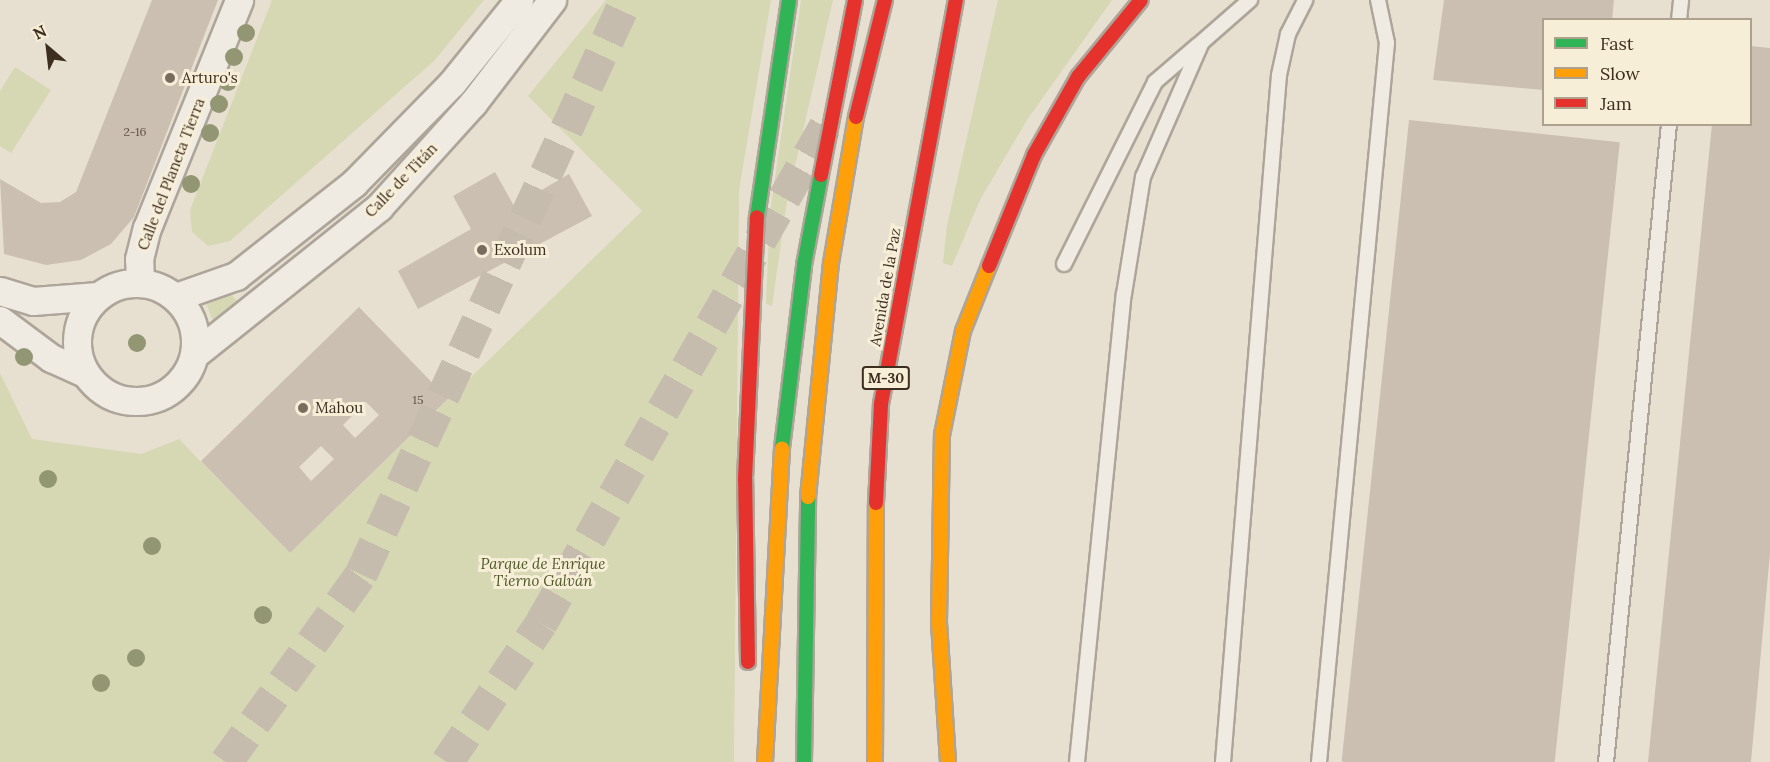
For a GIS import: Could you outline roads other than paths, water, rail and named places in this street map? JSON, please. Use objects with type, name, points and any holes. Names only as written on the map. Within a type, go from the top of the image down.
[{"type":"highway","points":[[748,680],[745,479],[757,209],[789,0]]},
{"type":"highway","points":[[765,762],[782,445],[804,265],[855,0]]},
{"type":"highway","points":[[804,762],[808,489],[831,263],[851,136],[885,0]]},
{"type":"highway","name":"Avenida de la Paz","points":[[875,762],[872,584],[881,404],[956,0]]},
{"type":"highway","points":[[948,762],[939,622],[942,435],[963,331],[1034,155],[1078,77],[1141,0]]},
{"type":"street","name":"Calle del Planeta Tierra","points":[[140,282],[138,259],[147,228],[238,0]]},
{"type":"street","name":"Calle de Titán","points":[[176,297],[236,276],[354,183],[452,83],[519,0]]},
{"type":"street","name":"Calle de Titán","points":[[195,354],[379,207],[473,103],[552,0]]},
{"type":"street","points":[[0,291],[33,301],[98,296],[140,282],[176,297],[193,323],[195,354],[174,388],[156,398],[116,398],[85,373],[51,358],[0,320]]},
{"type":"street","points":[[85,373],[76,340],[79,324],[98,296]]},
{"type":"lane","points":[[1121,23],[1130,0]]},
{"type":"lane","points":[[1064,264],[1155,82],[1250,0]]},
{"type":"lane","points":[[1222,762],[1279,75],[1288,34],[1305,0]]},
{"type":"lane","points":[[1319,762],[1387,43],[1378,0]]},
{"type":"lane","points":[[1679,18],[1681,0]]},
{"type":"lane","points":[[1077,762],[1124,294],[1143,177],[1202,42]]},
{"type":"lane","points":[[1606,762],[1669,126]]},
{"type":"tunnel","points":[[226,762],[361,574],[626,0]]},
{"type":"tunnel","points":[[447,762],[541,623],[831,116]]},
{"type":"place","name":"Arturo's","points":[[170,78]]},
{"type":"place","name":"Exolum","points":[[482,250]]},
{"type":"place","name":"Mahou","points":[[303,408]]},
{"type":"park label","name":"Parque de Enrique Tierno Galván","points":[[543,572]]}]
